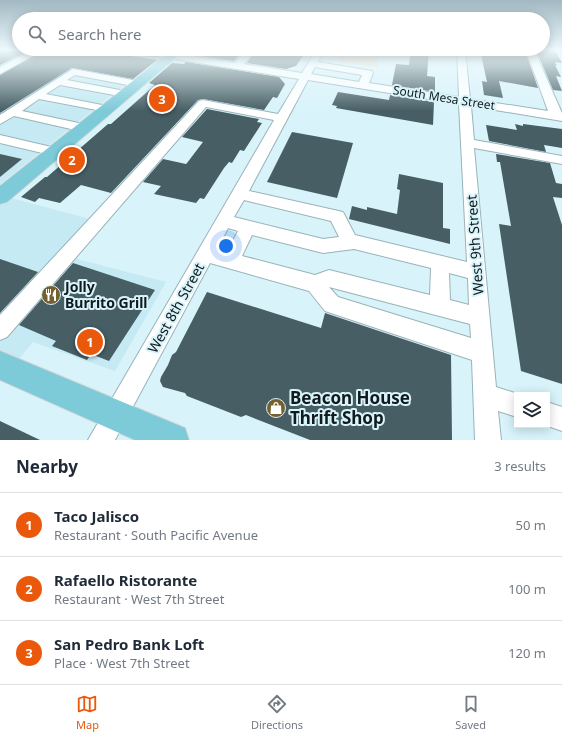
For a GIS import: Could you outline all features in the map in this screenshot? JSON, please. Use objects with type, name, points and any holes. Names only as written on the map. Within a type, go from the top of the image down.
[{"type":"main road","points":[[0,197],[155,71]]},
{"type":"main road","points":[[0,365],[108,427],[173,440]]},
{"type":"street","name":"West 8th Street","points":[[108,427],[309,71]]},
{"type":"street","name":"South Mesa Street","points":[[328,71],[364,86],[559,117]]},
{"type":"street","name":"West 9th Street","points":[[463,71],[488,440]]},
{"type":"street","points":[[539,71],[559,117]]},
{"type":"street","points":[[0,120],[73,72],[138,84]]},
{"type":"street","points":[[59,82],[125,94]]},
{"type":"street","points":[[38,96],[107,109]]},
{"type":"street","points":[[0,330],[203,103],[282,118]]},
{"type":"street","points":[[12,112],[84,128]]},
{"type":"street","points":[[0,139],[55,152]]},
{"type":"street","points":[[468,143],[562,160]]},
{"type":"street","points":[[240,194],[337,216],[350,242]]},
{"type":"street","points":[[224,221],[323,246],[354,242],[477,272]]},
{"type":"street","points":[[231,261],[248,227]]},
{"type":"street","points":[[206,254],[315,284],[332,304],[483,353]]},
{"type":"street","points":[[440,263],[440,307]]},
{"type":"street","points":[[315,284],[329,278],[480,317]]},
{"type":"street","points":[[486,395],[514,404]]},
{"type":"street","points":[[550,415],[562,419]]},
{"type":"shaded area","points":[[0,71],[142,71],[0,184]]},
{"type":"shaded area","points":[[0,195],[90,219],[77,259],[166,282],[115,371],[33,342],[0,382]]},
{"type":"building","points":[[8,71],[68,71],[0,113],[0,75]]},
{"type":"building","points":[[86,71],[144,71],[133,79]]},
{"type":"building","points":[[163,71],[239,71],[279,77],[285,84],[277,98],[273,97],[264,110],[203,99],[198,100],[111,193],[81,185],[60,203],[39,198],[35,202],[21,197],[45,177],[47,177],[108,124],[111,124],[155,85],[149,83]]},
{"type":"building","points":[[395,71],[427,71],[427,76],[435,77],[435,92],[392,85]]},
{"type":"building","points":[[484,71],[532,71],[538,88],[499,81],[503,98],[484,95],[482,81],[487,82]]},
{"type":"building","points":[[545,71],[558,71],[561,77],[556,76],[562,91],[553,90]]},
{"type":"building","points":[[338,92],[389,100],[390,95],[434,102],[433,125],[336,108],[337,106],[332,105]]},
{"type":"building","points":[[207,109],[259,119],[257,122],[262,123],[244,151],[240,150],[232,163],[229,162],[224,168],[204,199],[200,198],[196,203],[154,194],[161,186],[143,182],[163,159],[187,163],[203,142],[182,137]]},
{"type":"building","points":[[515,124],[562,129],[562,148],[544,145],[546,152],[489,141],[486,125],[517,130]]},
{"type":"building","points":[[292,132],[353,143],[337,198],[267,182]]},
{"type":"building","points":[[0,154],[22,159],[0,177]]},
{"type":"building","points":[[496,154],[550,163],[556,183],[562,184],[562,198],[553,197],[562,225],[562,384],[521,371],[499,224],[511,226],[500,162],[497,162]]},
{"type":"building","points":[[399,174],[443,183],[443,228],[450,229],[450,244],[349,219],[352,206],[367,210],[367,207],[397,214],[400,190],[397,189]]},
{"type":"building","points":[[0,259],[38,272],[0,313]]},
{"type":"building","points":[[73,263],[155,290],[109,361],[91,354],[87,360],[52,346],[56,341],[19,325]]},
{"type":"building","points":[[207,292],[321,328],[325,313],[451,355],[452,440],[310,440],[246,415],[241,417],[187,396],[185,393],[163,387],[160,381],[161,377],[172,355],[176,352]]},
{"type":"building","points":[[0,421],[40,440],[0,440]]},
{"type":"place","name":"San Pedro Bank Loft","points":[[162,99]]},
{"type":"place","name":"Rafaello Ristorante","points":[[72,160]]},
{"type":"place","name":"Jolly Burrito Grill","points":[[51,295]]},
{"type":"place","name":"Taco Jalisco","points":[[90,342]]},
{"type":"place","name":"Beacon House Thrift Shop","points":[[276,408]]}]
